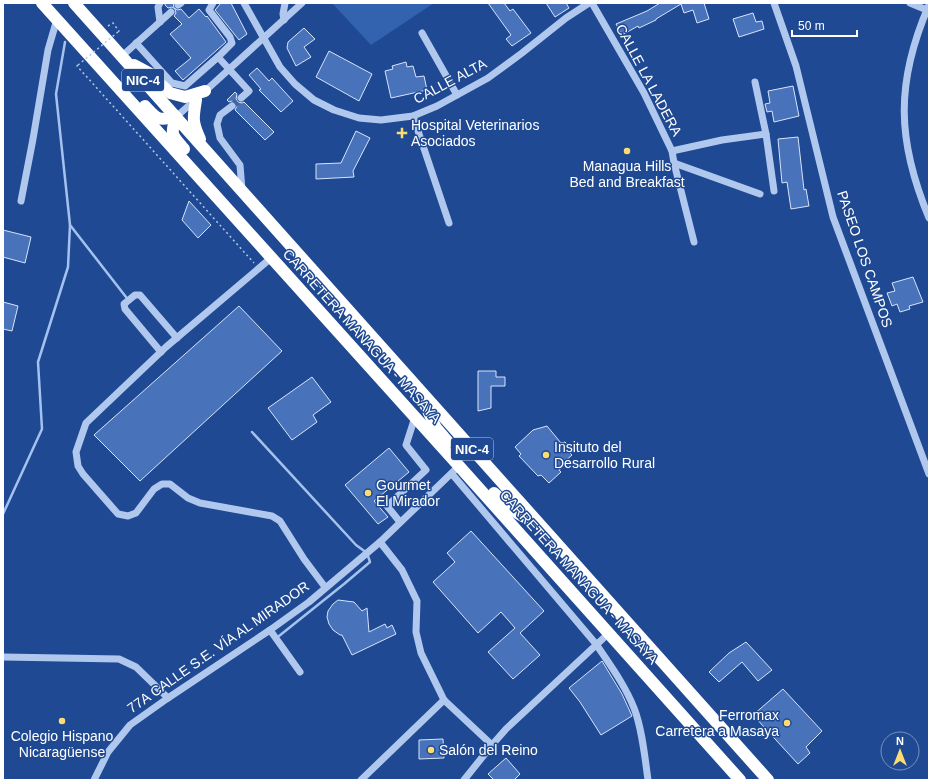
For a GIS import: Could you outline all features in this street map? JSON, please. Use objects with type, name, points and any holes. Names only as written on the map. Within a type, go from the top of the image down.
[{"type":"highway","name":"CARRETERA MANAGUA - MASAYA","points":[[42,3],[415,417],[456,470],[609,633],[740,780]]},
{"type":"highway","name":"CARRETERA MANAGUA - MASAYA","points":[[74,3],[768,780]]},
{"type":"highway","points":[[91,57],[110,66],[154,116],[163,120],[176,117]]},
{"type":"highway","points":[[124,58],[148,73],[170,93],[185,97],[205,91]]},
{"type":"highway","points":[[196,100],[193,116],[194,126],[204,148]]},
{"type":"highway","points":[[176,117],[172,129],[173,135],[209,178],[221,201]]},
{"type":"highway","points":[[419,390],[436,428],[459,456],[456,470],[474,472],[506,506],[526,518],[537,522]]},
{"type":"street","points":[[160,3],[158,7],[160,22]]},
{"type":"street","points":[[136,43],[172,83],[178,86],[185,86],[232,44],[230,37],[209,10],[213,3]]},
{"type":"street","name":"CALLE ALTA","points":[[244,3],[280,67],[314,100],[334,110],[359,118],[381,120],[413,116],[437,106],[488,78],[566,18],[589,3]]},
{"type":"street","points":[[284,3],[284,20]]},
{"type":"street","points":[[176,117],[302,3]]},
{"type":"street","name":"CALLE LA LADERA","points":[[592,3],[644,93],[672,151],[694,242]]},
{"type":"street","name":"PASEO LOS CAMPOS","points":[[774,3],[796,66],[833,217],[929,474]]},
{"type":"street","points":[[910,3],[928,8],[909,61],[905,87],[904,112],[906,143],[910,161],[921,198],[929,218]]},
{"type":"street","points":[[124,58],[136,43],[170,12]]},
{"type":"street","points":[[21,201],[48,50],[57,19]]},
{"type":"street","points":[[422,33],[457,95]]},
{"type":"street","points":[[218,57],[249,91],[241,98]]},
{"type":"street","points":[[755,82],[766,134],[774,191]]},
{"type":"street","points":[[232,106],[220,116],[217,124],[220,138],[240,165],[242,191]]},
{"type":"street","points":[[413,116],[449,223]]},
{"type":"street","points":[[672,151],[722,140],[766,134]]},
{"type":"street","points":[[674,163],[760,194]]},
{"type":"street","points":[[272,258],[161,352],[86,424],[76,452],[78,466],[83,474],[118,514],[128,516],[136,513],[154,489],[162,484],[170,484],[188,498],[200,503],[272,516],[280,521],[304,559],[325,587]]},
{"type":"street","points":[[161,352],[125,309],[124,304],[135,295],[140,295],[177,338]]},
{"type":"street","points":[[400,522],[387,506],[426,470],[406,445],[415,417]]},
{"type":"street","points":[[456,470],[596,644],[626,689],[635,708],[643,745],[648,780]]},
{"type":"street","name":"77A CALLE S.E. VÍA AL MIRADOR","points":[[94,780],[108,752],[130,725],[309,602],[380,542],[456,470]]},
{"type":"street","points":[[380,542],[402,570],[417,601],[416,632],[421,653],[444,700],[492,745]]},
{"type":"street","points":[[270,630],[300,672]]},
{"type":"street","points":[[464,780],[506,729],[609,633]]},
{"type":"street","points":[[3,658],[119,659],[136,667],[168,698]]},
{"type":"street","points":[[361,780],[444,700]]},
{"type":"path","points":[[113,23],[119,31],[77,66],[259,268]]},
{"type":"shaded area","points":[[332,3],[434,3],[371,45]]},
{"type":"building","points":[[165,3],[173,3],[174,8],[178,10],[181,9],[189,18],[199,9],[206,17],[207,16],[226,42],[183,80],[175,71],[191,58],[170,34],[182,24],[174,16],[176,13],[175,9],[172,7],[168,8]]},
{"type":"building","points":[[221,3],[231,3],[247,34],[239,40],[215,10]]},
{"type":"building","points":[[488,3],[504,3],[510,11],[513,9],[531,33],[512,46],[506,39],[511,35]]},
{"type":"building","points":[[546,3],[566,3],[569,8],[555,17]]},
{"type":"building","points":[[660,3],[704,3],[709,19],[697,23],[693,10],[684,13],[681,4],[656,20],[639,28],[638,26],[622,35],[616,24],[647,11]]},
{"type":"building","points":[[753,13],[756,22],[762,21],[764,29],[739,37],[733,19]]},
{"type":"building","points":[[304,28],[315,39],[304,47],[311,57],[296,66],[287,48],[288,42]]},
{"type":"building","points":[[329,51],[372,74],[359,101],[316,77]]},
{"type":"building","points":[[406,62],[407,67],[413,66],[416,77],[424,76],[427,90],[391,98],[385,71],[393,69],[392,66]]},
{"type":"building","points":[[257,68],[269,81],[272,78],[293,101],[281,112],[259,90],[261,89],[249,75]]},
{"type":"building","points":[[793,86],[799,116],[774,122],[772,111],[767,112],[765,104],[770,103],[768,91]]},
{"type":"building","points":[[235,92],[237,94],[236,99],[238,102],[244,102],[274,132],[265,140],[235,110],[237,106],[236,103],[232,101],[229,102],[227,100]]},
{"type":"building","points":[[356,131],[370,138],[353,171],[354,177],[316,179],[316,164],[341,163]]},
{"type":"building","points":[[798,137],[804,190],[806,189],[809,206],[791,209],[787,182],[782,183],[778,139]]},
{"type":"building","points":[[189,201],[211,225],[198,238],[182,220]]},
{"type":"building","points":[[3,230],[31,237],[25,263],[3,257]]},
{"type":"building","points":[[913,277],[923,302],[909,306],[910,309],[900,312],[897,304],[892,306],[887,293],[895,291],[892,283]]},
{"type":"building","points":[[3,302],[18,306],[12,331],[3,329]]},
{"type":"building","points":[[239,306],[282,351],[140,481],[94,435]]},
{"type":"building","points":[[478,371],[496,371],[496,377],[505,377],[505,386],[491,386],[491,408],[478,411]]},
{"type":"building","points":[[312,377],[331,402],[313,415],[317,422],[292,440],[268,408]]},
{"type":"building","name":"Insituto del Desarrollo Rural","points":[[547,426],[561,443],[565,442],[571,448],[568,451],[572,455],[562,464],[564,466],[559,470],[561,472],[549,483],[541,475],[538,476],[519,456],[521,454],[515,447],[533,430]]},
{"type":"building","name":"Gourmet El Mirador","points":[[389,448],[409,472],[374,501],[388,517],[378,524],[345,485]]},
{"type":"building","points":[[471,531],[544,611],[520,633],[540,655],[513,679],[488,652],[515,628],[501,612],[478,633],[433,582],[455,562],[447,553]]},
{"type":"building","points":[[338,600],[354,602],[362,611],[367,608],[369,632],[385,624],[387,628],[392,625],[396,634],[352,655],[342,635],[333,630],[327,617],[328,611]]},
{"type":"building","points":[[746,642],[772,670],[758,681],[742,662],[719,682],[709,672],[729,653]]},
{"type":"building","points":[[602,661],[622,694],[632,716],[601,735],[580,702],[569,688]]},
{"type":"building","name":"Ferromax Carretera a Masaya","points":[[783,689],[822,731],[806,747],[810,753],[798,764],[753,715]]},
{"type":"building","name":"Salón del Reino","points":[[443,739],[444,758],[419,759],[419,740]]},
{"type":"building","points":[[506,758],[520,774],[514,780],[494,780],[488,774]]},
{"type":"waterway","points":[[65,42],[56,94],[70,225],[126,297]]},
{"type":"waterway","points":[[3,514],[42,429],[38,362],[68,267],[70,225]]},
{"type":"waterway","points":[[252,432],[356,545],[367,553],[370,562],[279,636]]},
{"type":"tunnel","points":[[232,106],[241,98]]},
{"type":"place","name":"Hospital Veterinarios Asociados","points":[[402,133]]},
{"type":"place","name":"Managua Hills Bed and Breakfast","points":[[627,151]]},
{"type":"place","name":"Insituto del Desarrollo Rural","points":[[546,455]]},
{"type":"place","name":"Gourmet El Mirador","points":[[368,493]]},
{"type":"place","name":"Colegio Hispano Nicaragüense","points":[[62,721]]},
{"type":"place","name":"Ferromax Carretera a Masaya","points":[[787,723]]},
{"type":"place","name":"Salón del Reino","points":[[431,750]]}]
